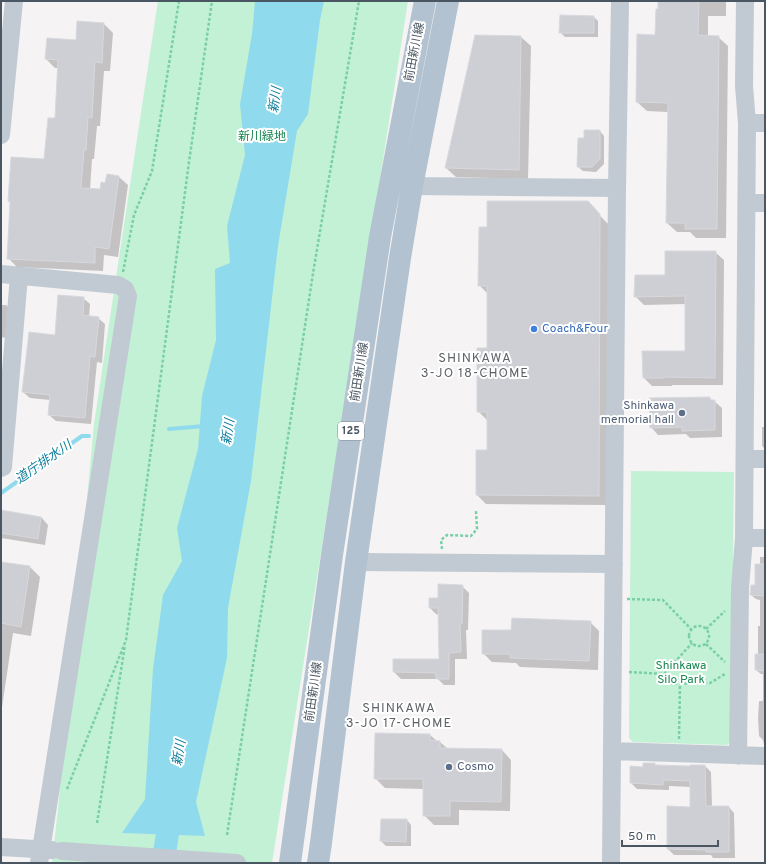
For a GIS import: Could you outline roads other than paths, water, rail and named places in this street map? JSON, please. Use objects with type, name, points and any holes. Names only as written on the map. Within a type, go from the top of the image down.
[{"type":"main road","name":"前田新川線","points":[[290,863],[332,555],[380,237],[425,1]]},
{"type":"main road","name":"前田新川線","points":[[318,863],[356,562],[400,258],[412,186],[448,1]]},
{"type":"street","points":[[1,135],[14,1]]},
{"type":"street","points":[[611,863],[620,1]]},
{"type":"street","points":[[738,756],[740,588],[744,538],[745,459],[747,123],[744,86],[745,1]]},
{"type":"street","points":[[747,123],[765,123]]},
{"type":"street","points":[[390,185],[618,188]]},
{"type":"street","points":[[747,203],[765,203]]},
{"type":"street","points":[[1,274],[118,285],[125,289],[128,296],[40,856]]},
{"type":"street","points":[[1,468],[3,467],[19,276]]},
{"type":"street","points":[[745,459],[765,459]]},
{"type":"street","points":[[744,538],[765,538]]},
{"type":"street","points":[[356,562],[614,564]]},
{"type":"street","points":[[612,751],[765,756]]},
{"type":"street","points":[[1,847],[40,856],[62,851],[237,863]]},
{"type":"water","points":[[255,1],[324,1],[320,20],[308,114],[297,131],[278,246],[251,481],[228,608],[227,658],[196,802],[205,836],[122,833],[145,799],[153,669],[163,595],[182,561],[177,528],[198,449],[202,396],[216,340],[215,269],[230,263],[227,226],[245,155],[240,104],[252,34]]},
{"type":"waterway","name":"道庁排水川","points":[[169,429],[204,426]]},
{"type":"waterway","name":"道庁排水川","points":[[1,493],[82,436],[89,436]]},
{"type":"waterway","name":"新川","points":[[163,863],[172,804]]},
{"type":"place","name":"Coach&Four","points":[[534,329]]},
{"type":"place","name":"Shinkawa memorial hall","points":[[682,413]]},
{"type":"place","name":"Cosmo","points":[[449,767]]},
{"type":"district","name":"SHINKAWA 3-JO 18-CHOME","points":[[475,366]]},
{"type":"district","name":"SHINKAWA 3-JO 17-CHOME","points":[[399,716]]},
{"type":"park label","name":"新川緑地","points":[[262,137]]},
{"type":"park label","name":"Shinkawa Silo Park","points":[[681,673]]}]
